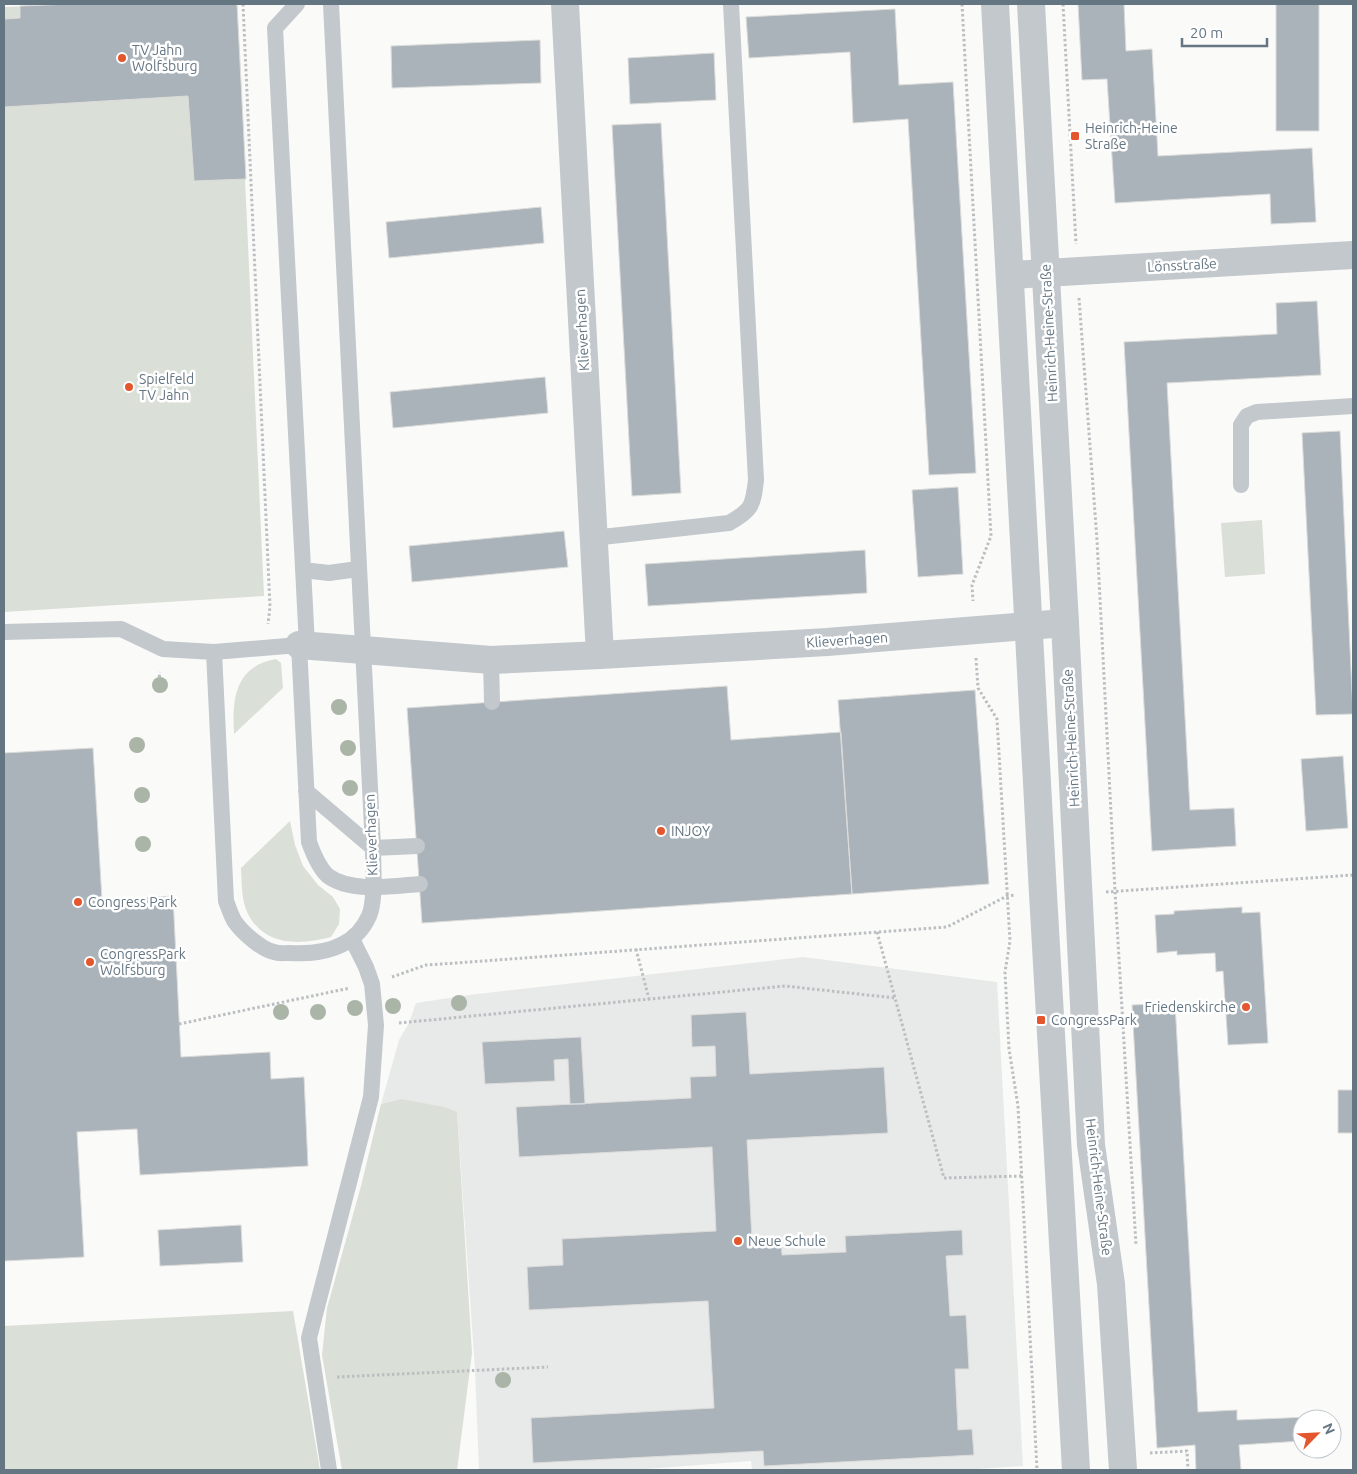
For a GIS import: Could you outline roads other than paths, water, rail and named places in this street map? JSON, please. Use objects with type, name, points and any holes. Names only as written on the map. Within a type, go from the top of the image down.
[{"type":"street","name":"Klieverhagen","points":[[565,4],[600,655]]},
{"type":"street","points":[[995,4],[1042,894],[1076,1470]]},
{"type":"street","name":"Heinrich-Heine-Straße","points":[[1031,4],[1091,1145],[1112,1284],[1123,1470]]},
{"type":"street","name":"Lönsstraße","points":[[1010,275],[1353,255]]},
{"type":"street","name":"Klieverhagen","points":[[303,645],[491,660],[827,642],[1065,623]]},
{"type":"lane","name":"Klieverhagen","points":[[297,4],[275,28],[303,570],[306,791],[309,842],[316,859],[328,875],[346,884],[373,887],[331,4]]},
{"type":"lane","points":[[593,538],[729,523],[744,514],[753,502],[756,480],[731,4]]},
{"type":"lane","points":[[1242,485],[1241,425],[1247,416],[1257,412],[1353,406]]},
{"type":"lane","points":[[303,570],[329,574],[358,569]]},
{"type":"lane","name":"Klieverhagen","points":[[4,632],[121,629],[163,649],[214,652],[303,645]]},
{"type":"lane","points":[[214,652],[226,901],[235,922],[249,938],[273,952],[304,954],[326,952],[352,939],[362,930],[370,914],[373,887],[420,884]]},
{"type":"lane","points":[[491,660],[492,702]]},
{"type":"lane","points":[[306,791],[372,848],[417,846]]},
{"type":"lane","points":[[329,1470],[309,1338],[371,1097],[376,1025],[372,984],[352,939]]},
{"type":"place","name":"TV Jahn Wolfsburg","points":[[122,58]]},
{"type":"place","name":"Heinrich-Heine Straße","points":[[1075,136]]},
{"type":"place","name":"Spielfeld TV Jahn","points":[[129,387]]},
{"type":"place","name":"INJOY","points":[[661,831]]},
{"type":"place","name":"Congress Park","points":[[78,902]]},
{"type":"place","name":"CongressPark Wolfsburg","points":[[90,962]]},
{"type":"place","name":"Friedenskirche","points":[[1246,1007]]},
{"type":"place","name":"CongressPark","points":[[1041,1020]]},
{"type":"place","name":"Neue Schule","points":[[738,1241]]}]
